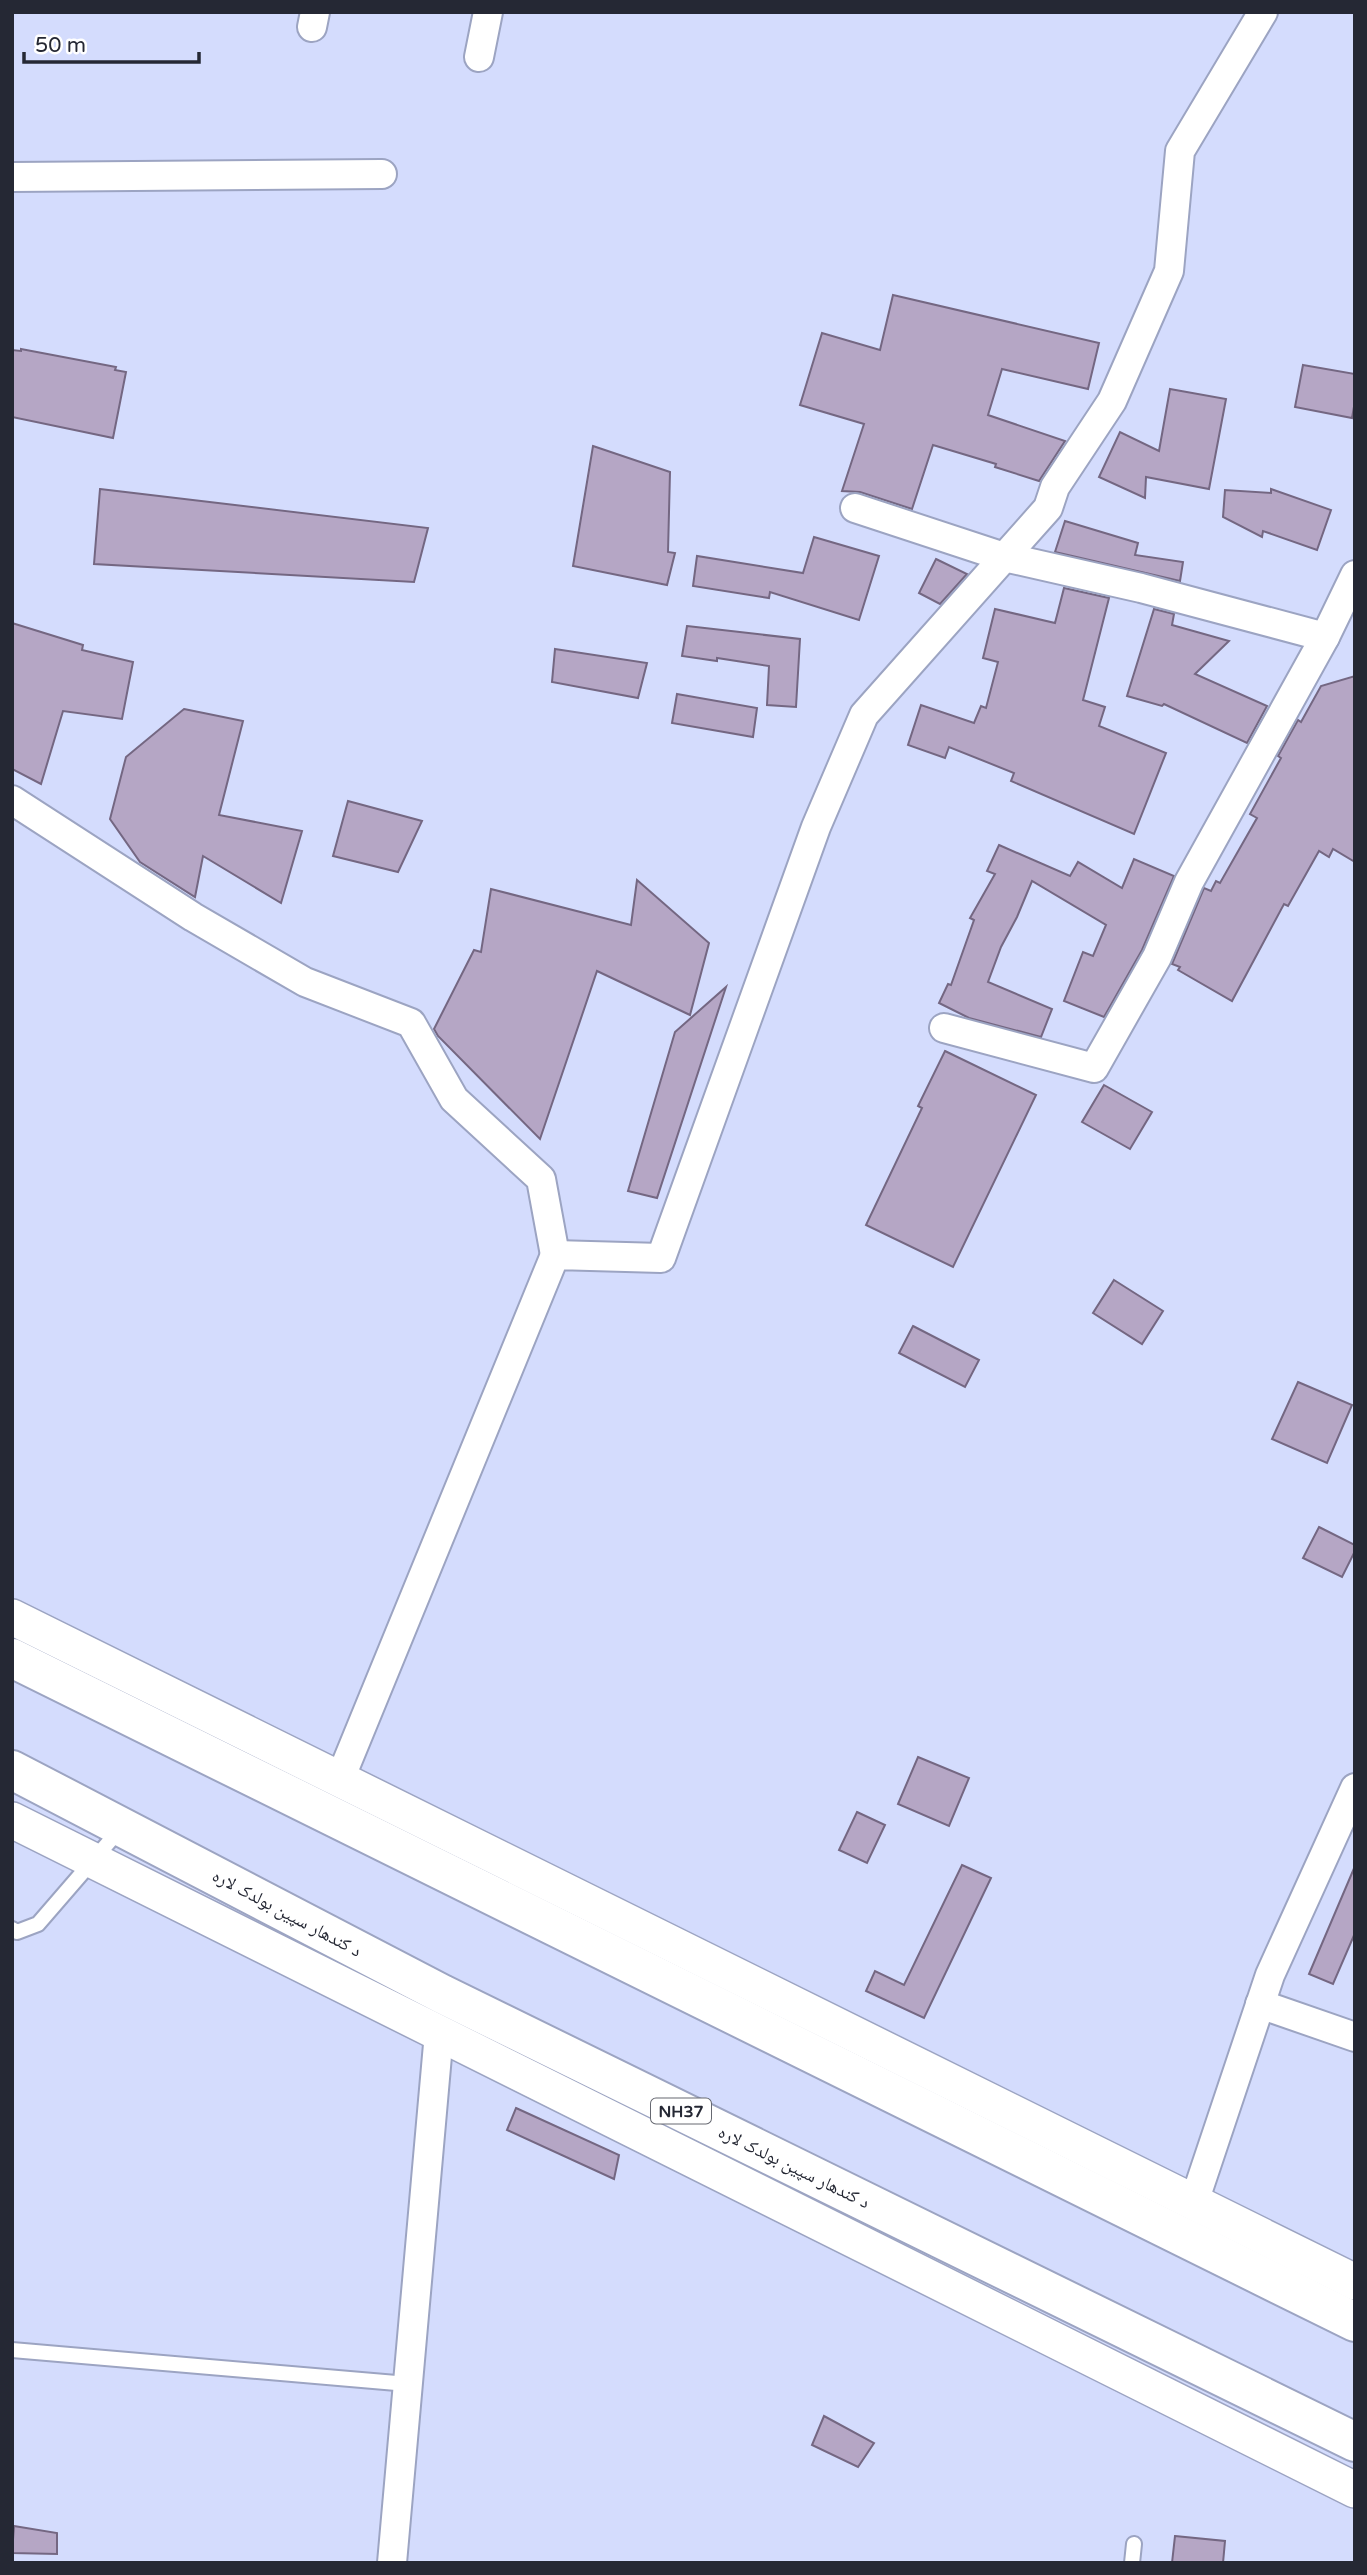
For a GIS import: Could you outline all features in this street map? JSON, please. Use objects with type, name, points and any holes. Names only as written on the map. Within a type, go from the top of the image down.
[{"type":"highway","points":[[12,1658],[1355,2322]]},
{"type":"highway","name":"د کندهار سپین بولدک لاره","points":[[12,1770],[442,1994],[1355,2442]]},
{"type":"street","points":[[480,57],[488,12]]},
{"type":"street","points":[[555,1255],[661,1258],[816,827],[864,715],[1048,508],[1055,487],[1112,401],[1168,271],[1180,151],[1263,12]]},
{"type":"street","points":[[12,177],[382,174]]},
{"type":"street","points":[[855,508],[1004,557],[1141,588],[1325,637]]},
{"type":"street","points":[[944,1028],[1094,1068],[1157,957],[1189,882],[1325,637],[1355,575]]},
{"type":"street","points":[[12,800],[193,917],[305,982],[411,1023],[454,1099],[541,1179],[555,1255],[341,1779]]},
{"type":"street","points":[[12,1616],[1355,2282]]},
{"type":"street","points":[[1194,2202],[1270,1975],[1355,1788]]},
{"type":"street","points":[[12,1820],[1355,2490]]},
{"type":"street","points":[[1260,2004],[1355,2037]]},
{"type":"street","points":[[392,2563],[439,2033]]},
{"type":"lane","points":[[12,1929],[17,1932],[38,1924],[122,1827]]},
{"type":"lane","points":[[12,2350],[408,2384]]},
{"type":"lane","points":[[1132,2563],[1134,2544]]},
{"type":"building","points":[[893,295],[1099,343],[1088,389],[1002,369],[988,415],[1065,441],[1039,481],[995,467],[996,464],[933,445],[912,509],[860,492],[842,491],[864,424],[800,405],[822,333],[880,350]]},
{"type":"building","points":[[21,349],[116,367],[115,370],[126,372],[113,438],[12,417],[12,350]]},
{"type":"building","points":[[1303,365],[1355,374],[1352,418],[1295,407]]},
{"type":"building","points":[[1170,389],[1226,399],[1209,489],[1146,477],[1145,498],[1099,477],[1120,432],[1159,451]]},
{"type":"building","points":[[593,446],[670,472],[668,552],[675,553],[667,585],[573,566]]},
{"type":"building","points":[[100,489],[428,528],[414,582],[94,564]]},
{"type":"building","points":[[1271,489],[1331,510],[1317,550],[1263,531],[1262,537],[1223,517],[1225,490],[1271,493]]},
{"type":"building","points":[[1065,521],[1138,543],[1135,555],[1183,562],[1180,581],[1055,552]]},
{"type":"building","points":[[814,537],[879,556],[859,620],[770,592],[769,598],[693,586],[697,556],[803,573]]},
{"type":"building","points":[[936,559],[967,574],[940,604],[919,593]]},
{"type":"building","points":[[1064,588],[1109,598],[1083,700],[1105,707],[1099,726],[1166,753],[1134,834],[1011,781],[1014,773],[949,747],[945,758],[908,745],[921,705],[974,723],[981,706],[986,708],[998,662],[983,658],[995,609],[1055,623]]},
{"type":"building","points":[[1154,609],[1174,614],[1172,625],[1229,641],[1195,674],[1267,706],[1247,743],[1164,704],[1162,706],[1127,696]]},
{"type":"building","points":[[12,623],[83,645],[82,650],[133,662],[122,719],[63,711],[41,784],[12,769]]},
{"type":"building","points":[[687,626],[800,639],[796,707],[767,705],[769,666],[682,656]]},
{"type":"building","points":[[555,649],[647,663],[638,698],[552,682]]},
{"type":"building","points":[[1355,676],[1355,862],[1333,849],[1329,857],[1319,851],[1288,906],[1284,904],[1232,1001],[1172,964],[1204,888],[1211,891],[1216,881],[1220,883],[1257,818],[1250,814],[1281,758],[1278,756],[1298,720],[1301,722],[1321,686]]},
{"type":"building","points":[[677,694],[757,708],[753,737],[672,723]]},
{"type":"building","points":[[184,709],[243,721],[219,815],[302,831],[281,903],[203,856],[195,897],[140,862],[110,819],[126,757]]},
{"type":"building","points":[[348,801],[422,821],[398,872],[333,856]]},
{"type":"building","points":[[999,845],[1070,876],[1078,862],[1122,888],[1134,859],[1174,876],[1142,950],[1104,1017],[1064,1001],[1083,952],[1093,956],[1106,925],[1032,881],[988,982],[1052,1009],[1041,1037],[969,1018],[939,1003],[948,984],[951,985],[974,920],[970,918],[995,874],[987,871]]},
{"type":"building","points":[[637,880],[709,943],[690,1015],[597,971],[540,1139],[434,1029],[474,950],[481,952],[491,889],[631,925]]},
{"type":"building","points":[[726,987],[657,1198],[628,1191],[675,1032]]},
{"type":"building","points":[[945,1051],[1036,1095],[953,1267],[866,1225],[922,1108],[918,1106]]},
{"type":"building","points":[[1104,1085],[1152,1112],[1130,1149],[1082,1122]]},
{"type":"building","points":[[1114,1280],[1163,1311],[1142,1344],[1093,1313]]},
{"type":"building","points":[[913,1326],[979,1360],[965,1387],[899,1353]]},
{"type":"building","points":[[1298,1382],[1352,1405],[1327,1463],[1272,1439]]},
{"type":"building","points":[[1319,1527],[1355,1545],[1355,1551],[1342,1577],[1303,1558]]},
{"type":"building","points":[[918,1757],[969,1778],[949,1826],[898,1804]]},
{"type":"building","points":[[857,1812],[885,1825],[867,1863],[839,1850]]},
{"type":"building","points":[[962,1865],[991,1878],[924,2018],[866,1991],[875,1971],[904,1985]]},
{"type":"building","points":[[1355,1866],[1355,1933],[1333,1984],[1309,1974]]},
{"type":"building","points":[[516,2108],[619,2155],[614,2179],[507,2130]]},
{"type":"building","points":[[824,2416],[874,2443],[858,2467],[812,2445]]},
{"type":"building","points":[[14,2526],[57,2533],[57,2554],[12,2553]]},
{"type":"building","points":[[1175,2536],[1225,2541],[1223,2563],[1172,2563]]}]
